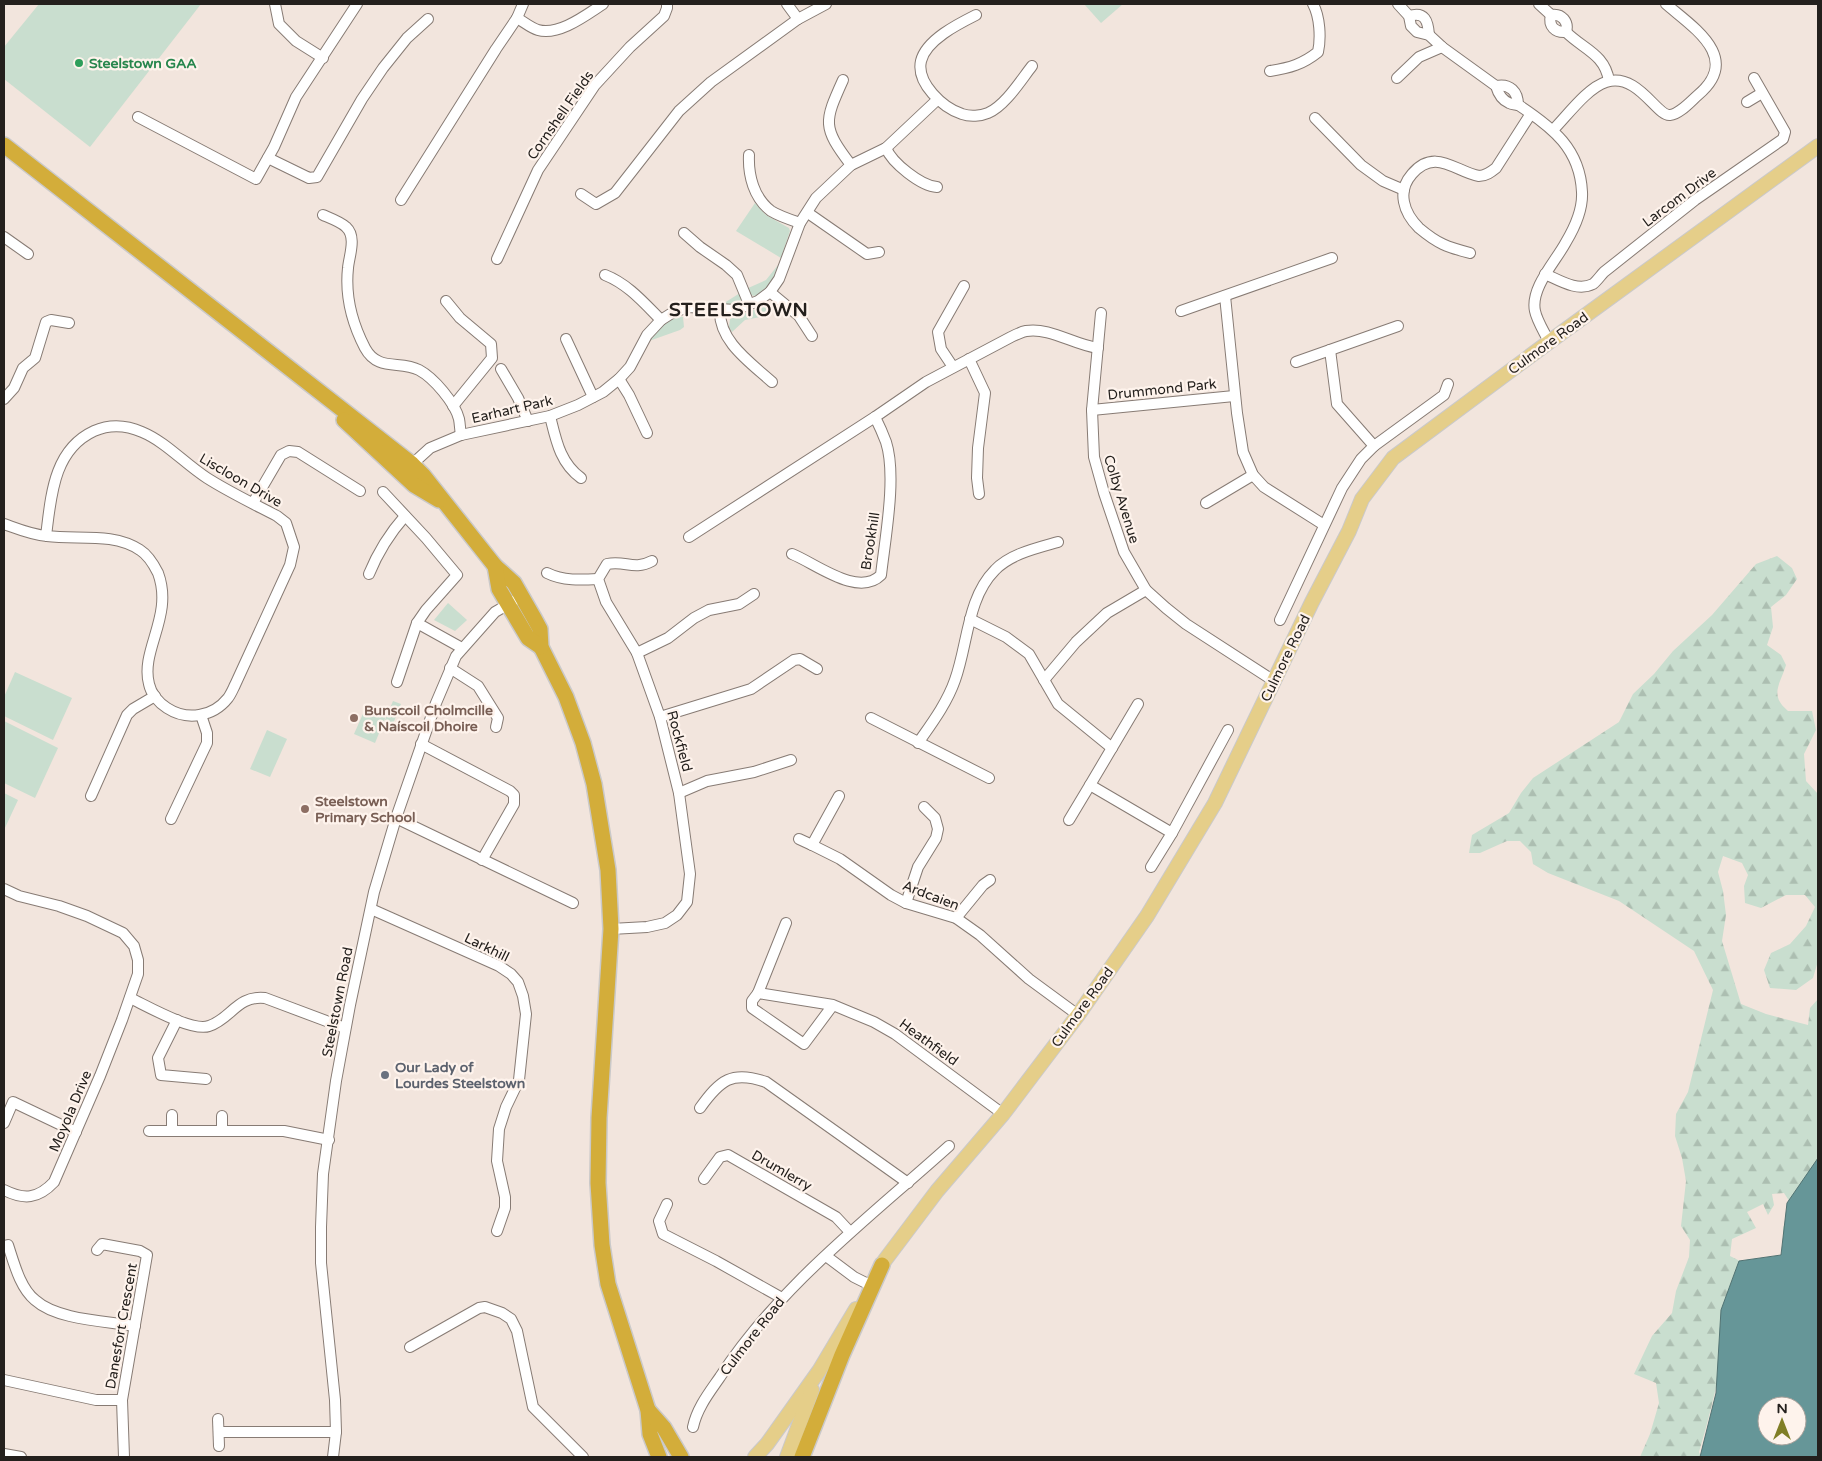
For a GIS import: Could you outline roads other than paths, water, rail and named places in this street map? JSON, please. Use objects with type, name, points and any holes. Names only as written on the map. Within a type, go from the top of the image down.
[{"type":"highway","points":[[4,145],[301,376],[407,469],[423,475],[495,566],[514,582],[540,630],[541,647],[566,698],[583,743],[594,784],[608,870],[611,929],[599,1118],[598,1182],[602,1245],[610,1292],[648,1410],[650,1434],[659,1457]]},
{"type":"highway","points":[[495,566],[500,589],[508,604],[528,638],[541,647]]},
{"type":"highway","points":[[802,1457],[842,1355],[882,1266]]},
{"type":"highway","points":[[648,1410],[664,1428],[681,1457]]},
{"type":"main road","name":"Culmore Road","points":[[755,1457],[767,1444],[819,1371],[882,1266],[937,1191],[1003,1114],[1078,1015],[1147,916],[1214,803],[1349,531],[1362,500],[1393,458],[1818,146]]},
{"type":"main road","name":"Culmore Road","points":[[786,1457],[819,1371]]},
{"type":"street","points":[[275,4],[279,24],[296,41],[323,58]]},
{"type":"street","points":[[138,117],[256,179],[268,158],[296,97],[357,4]]},
{"type":"street","points":[[401,200],[517,18],[523,4]]},
{"type":"street","points":[[517,18],[539,30],[554,30],[579,20],[602,4]]},
{"type":"street","name":"Cornshell Fields","points":[[496,259],[538,170],[596,85],[630,47],[664,16],[668,8],[666,4]]},
{"type":"street","points":[[787,4],[798,19]]},
{"type":"street","points":[[582,194],[596,204],[616,193],[679,111],[710,82],[798,19],[826,4]]},
{"type":"street","points":[[1270,71],[1300,65],[1318,52],[1320,42],[1319,28],[1313,4]]},
{"type":"street","points":[[1398,4],[1409,16],[1413,30],[1429,35],[1442,47],[1496,86],[1498,93],[1503,99],[1510,104],[1518,105],[1553,130],[1568,146],[1579,169],[1581,210],[1566,242],[1545,274],[1536,293],[1534,310],[1549,342]]},
{"type":"street","points":[[1540,4],[1551,15],[1559,15],[1564,19],[1567,25],[1566,32],[1575,41],[1594,53],[1607,69],[1609,81]]},
{"type":"street","points":[[1553,130],[1590,91],[1609,81],[1623,82],[1635,86],[1663,114],[1670,116],[1677,113],[1709,86],[1715,63],[1712,48],[1705,37],[1666,4]]},
{"type":"street","points":[[976,15],[935,40],[921,60],[921,72],[926,84],[937,100],[962,114],[979,115],[990,112],[1006,99],[1032,66]]},
{"type":"street","points":[[1409,16],[1417,15],[1425,19],[1428,22],[1429,35]]},
{"type":"street","points":[[268,158],[308,178],[317,177],[362,99],[383,68],[407,38],[428,19]]},
{"type":"street","points":[[1396,78],[1419,56],[1442,47]]},
{"type":"street","name":"Larcom Drive","points":[[1545,274],[1565,284],[1581,286],[1593,284],[1604,272],[1696,200],[1784,139],[1785,132],[1754,78]]},
{"type":"street","points":[[842,80],[831,104],[829,131],[834,142],[851,165]]},
{"type":"street","points":[[1747,102],[1762,92]]},
{"type":"street","points":[[812,336],[799,316],[770,292],[786,264],[800,224],[816,198],[851,165],[886,148],[937,100]]},
{"type":"street","points":[[1470,253],[1437,242],[1412,222],[1403,201],[1407,180],[1414,171],[1424,165],[1435,162],[1447,163],[1479,176],[1489,174],[1496,168],[1530,115]]},
{"type":"street","points":[[1315,118],[1361,165],[1383,181],[1404,190]]},
{"type":"street","points":[[886,148],[892,158],[908,174],[928,186],[936,188]]},
{"type":"street","points":[[749,155],[748,166],[753,188],[761,201],[772,212],[800,224]]},
{"type":"street","points":[[808,213],[867,254],[879,252]]},
{"type":"street","points":[[323,215],[347,228],[352,240],[347,290],[350,311],[370,357],[385,364],[418,369],[435,382],[453,406],[459,419],[461,434]]},
{"type":"street","points":[[684,233],[737,275],[750,304]]},
{"type":"street","points":[[4,237],[28,254]]},
{"type":"street","points":[[1181,311],[1332,258]]},
{"type":"street","points":[[605,275],[616,279],[636,295],[661,320]]},
{"type":"street","points":[[953,367],[941,349],[938,332],[964,286]]},
{"type":"street","name":"Earhart Park","points":[[407,469],[430,448],[461,434],[550,416],[603,392],[630,367],[647,335],[661,320],[672,313],[688,307],[734,310],[758,301],[770,292]]},
{"type":"street","name":"Drummond Park","points":[[1225,296],[1234,396],[1243,452],[1253,475],[1264,487],[1324,525]]},
{"type":"street","points":[[446,301],[460,318],[491,344],[492,358],[453,406]]},
{"type":"street","points":[[720,309],[722,325],[734,346],[772,382]]},
{"type":"street","name":"Colby Avenue","points":[[1101,313],[1092,410],[1094,457],[1124,552],[1146,590],[1186,624],[1274,681]]},
{"type":"street","points":[[4,399],[14,388],[23,368],[35,358],[46,322],[51,320],[70,322]]},
{"type":"street","points":[[1296,362],[1398,326]]},
{"type":"street","points":[[690,537],[926,382],[1011,337],[1025,331],[1037,331],[1084,346],[1098,348]]},
{"type":"street","points":[[566,339],[593,397]]},
{"type":"street","points":[[1330,350],[1338,404],[1374,446]]},
{"type":"street","points":[[969,359],[985,393],[984,414],[978,448],[977,478],[979,494]]},
{"type":"street","points":[[500,369],[518,398],[528,421]]},
{"type":"street","points":[[619,379],[647,432]]},
{"type":"street","points":[[1280,620],[1351,472],[1374,446],[1444,395],[1448,384]]},
{"type":"street","name":"Drummond Park","points":[[1092,410],[1234,396]]},
{"type":"street","points":[[550,416],[556,440],[564,460],[571,471],[581,478]]},
{"type":"street","name":"Brookhill","points":[[792,554],[836,577],[850,581],[876,580],[881,575],[889,505],[889,458],[886,442],[875,417]]},
{"type":"street","name":"Liscloon Drive","points":[[46,536],[56,477],[67,454],[72,447],[89,434],[113,426],[128,427],[143,432],[206,478],[286,523],[294,548],[290,565],[228,698],[213,709],[200,715]]},
{"type":"street","points":[[253,503],[281,455],[289,451],[298,452],[360,491]]},
{"type":"street","points":[[1206,503],[1253,475]]},
{"type":"street","points":[[383,492],[457,575],[417,623],[397,682]]},
{"type":"street","points":[[369,574],[374,561],[392,530],[405,516]]},
{"type":"street","points":[[4,524],[32,534],[109,539],[126,543],[140,550],[154,564],[163,594],[161,618],[150,658],[149,686],[163,705],[176,714],[200,715],[207,733],[207,744],[171,819]]},
{"type":"street","points":[[918,742],[942,706],[954,681],[962,657],[973,606],[995,569],[1020,554],[1058,542]]},
{"type":"street","points":[[547,573],[555,577],[573,580],[598,579],[606,564],[617,561],[642,566],[652,561]]},
{"type":"street","name":"Rockfield","points":[[598,579],[606,602],[637,653],[660,717],[679,792],[690,874],[686,902],[677,915],[665,924],[611,929]]},
{"type":"street","points":[[1044,680],[1076,642],[1107,613],[1146,590]]},
{"type":"street","points":[[637,653],[668,638],[694,618],[709,610],[739,604],[754,594]]},
{"type":"street","name":"Steelstown Road","points":[[333,1457],[336,1432],[335,1400],[320,1256],[323,1174],[345,1028],[374,892],[421,744],[456,656],[495,612],[522,596]]},
{"type":"street","points":[[970,619],[1006,637],[1028,654],[1058,704],[1112,748]]},
{"type":"street","points":[[417,623],[462,648]]},
{"type":"street","points":[[660,717],[751,689],[794,660],[800,659],[817,669]]},
{"type":"street","points":[[450,668],[478,686],[498,718],[496,727]]},
{"type":"street","points":[[91,796],[127,715],[133,709],[155,696]]},
{"type":"street","points":[[1069,820],[1138,704]]},
{"type":"street","points":[[871,718],[989,778]]},
{"type":"street","points":[[1151,867],[1172,833],[1228,730]]},
{"type":"street","points":[[421,744],[514,795],[514,804],[482,860]]},
{"type":"street","points":[[679,792],[707,781],[754,772],[791,760]]},
{"type":"street","points":[[1090,785],[1172,833]]},
{"type":"street","points":[[812,845],[839,796]]},
{"type":"street","points":[[906,903],[918,867],[936,838],[938,828],[935,818],[924,807]]},
{"type":"street","points":[[396,818],[573,903]]},
{"type":"street","name":"Ardcaien","points":[[799,839],[840,859],[891,895],[906,903],[956,918],[980,935],[1029,979],[1078,1015]]},
{"type":"street","points":[[956,918],[983,885],[990,880]]},
{"type":"street","name":"Moyola Drive","points":[[4,889],[20,896],[60,906],[123,933],[134,946],[138,960],[138,974],[130,998],[54,1182],[45,1191],[25,1197],[4,1190]]},
{"type":"street","name":"Larkhill","points":[[371,909],[499,966],[511,974],[518,982],[526,1014],[519,1080],[506,1107],[500,1129],[497,1161],[505,1202],[502,1220],[497,1231]]},
{"type":"street","points":[[786,923],[758,993],[752,1001],[752,1008],[804,1044],[832,1006]]},
{"type":"street","name":"Heathfield","points":[[758,993],[832,1006],[874,1022],[896,1034],[1003,1114]]},
{"type":"street","points":[[130,998],[177,1020],[198,1027],[208,1027],[221,1020],[244,1001],[254,997],[265,998],[286,1005],[345,1028]]},
{"type":"street","points":[[177,1020],[158,1058],[161,1075],[206,1079]]},
{"type":"street","points":[[700,1108],[717,1086],[727,1079],[752,1077],[766,1082],[908,1182]]},
{"type":"street","points":[[4,1123],[13,1102],[76,1132]]},
{"type":"street","points":[[172,1115],[172,1131]]},
{"type":"street","points":[[222,1116],[222,1131]]},
{"type":"street","points":[[149,1131],[284,1131],[329,1140]]},
{"type":"street","name":"Culmore Road","points":[[693,1427],[696,1413],[731,1359],[782,1298],[850,1232],[949,1146]]},
{"type":"street","name":"Drumlerry","points":[[704,1179],[720,1157],[728,1154],[836,1217],[850,1232]]},
{"type":"street","points":[[668,1204],[659,1221],[663,1234],[782,1298]]},
{"type":"street","name":"Danesfort Crescent","points":[[97,1250],[102,1244],[140,1251],[147,1255],[122,1400],[124,1457]]},
{"type":"street","points":[[4,1246],[8,1245],[23,1284],[34,1300],[53,1311],[135,1326]]},
{"type":"street","points":[[826,1256],[854,1277],[870,1285]]},
{"type":"street","points":[[410,1346],[479,1308],[485,1307],[502,1312],[511,1319],[518,1331],[533,1407],[583,1457]]},
{"type":"street","points":[[4,1380],[96,1400],[122,1400]]},
{"type":"street","points":[[218,1419],[219,1446]]},
{"type":"street","points":[[218,1432],[336,1432]]},
{"type":"street","points":[[4,1454],[20,1457]]},
{"type":"water","points":[[1818,1158],[1818,1457],[1700,1457],[1716,1393],[1721,1310],[1739,1261],[1781,1255],[1787,1203]]},
{"type":"place","name":"Steelstown GAA","points":[[79,63]]},
{"type":"place","name":"Bunscoil Cholmcille & Naíscoil Dhoire","points":[[354,718]]},
{"type":"place","name":"Steelstown Primary School","points":[[305,809]]},
{"type":"place","name":"Our Lady of Lourdes Steelstown","points":[[385,1075]]},
{"type":"district","name":"STEELSTOWN","points":[[739,309]]}]
